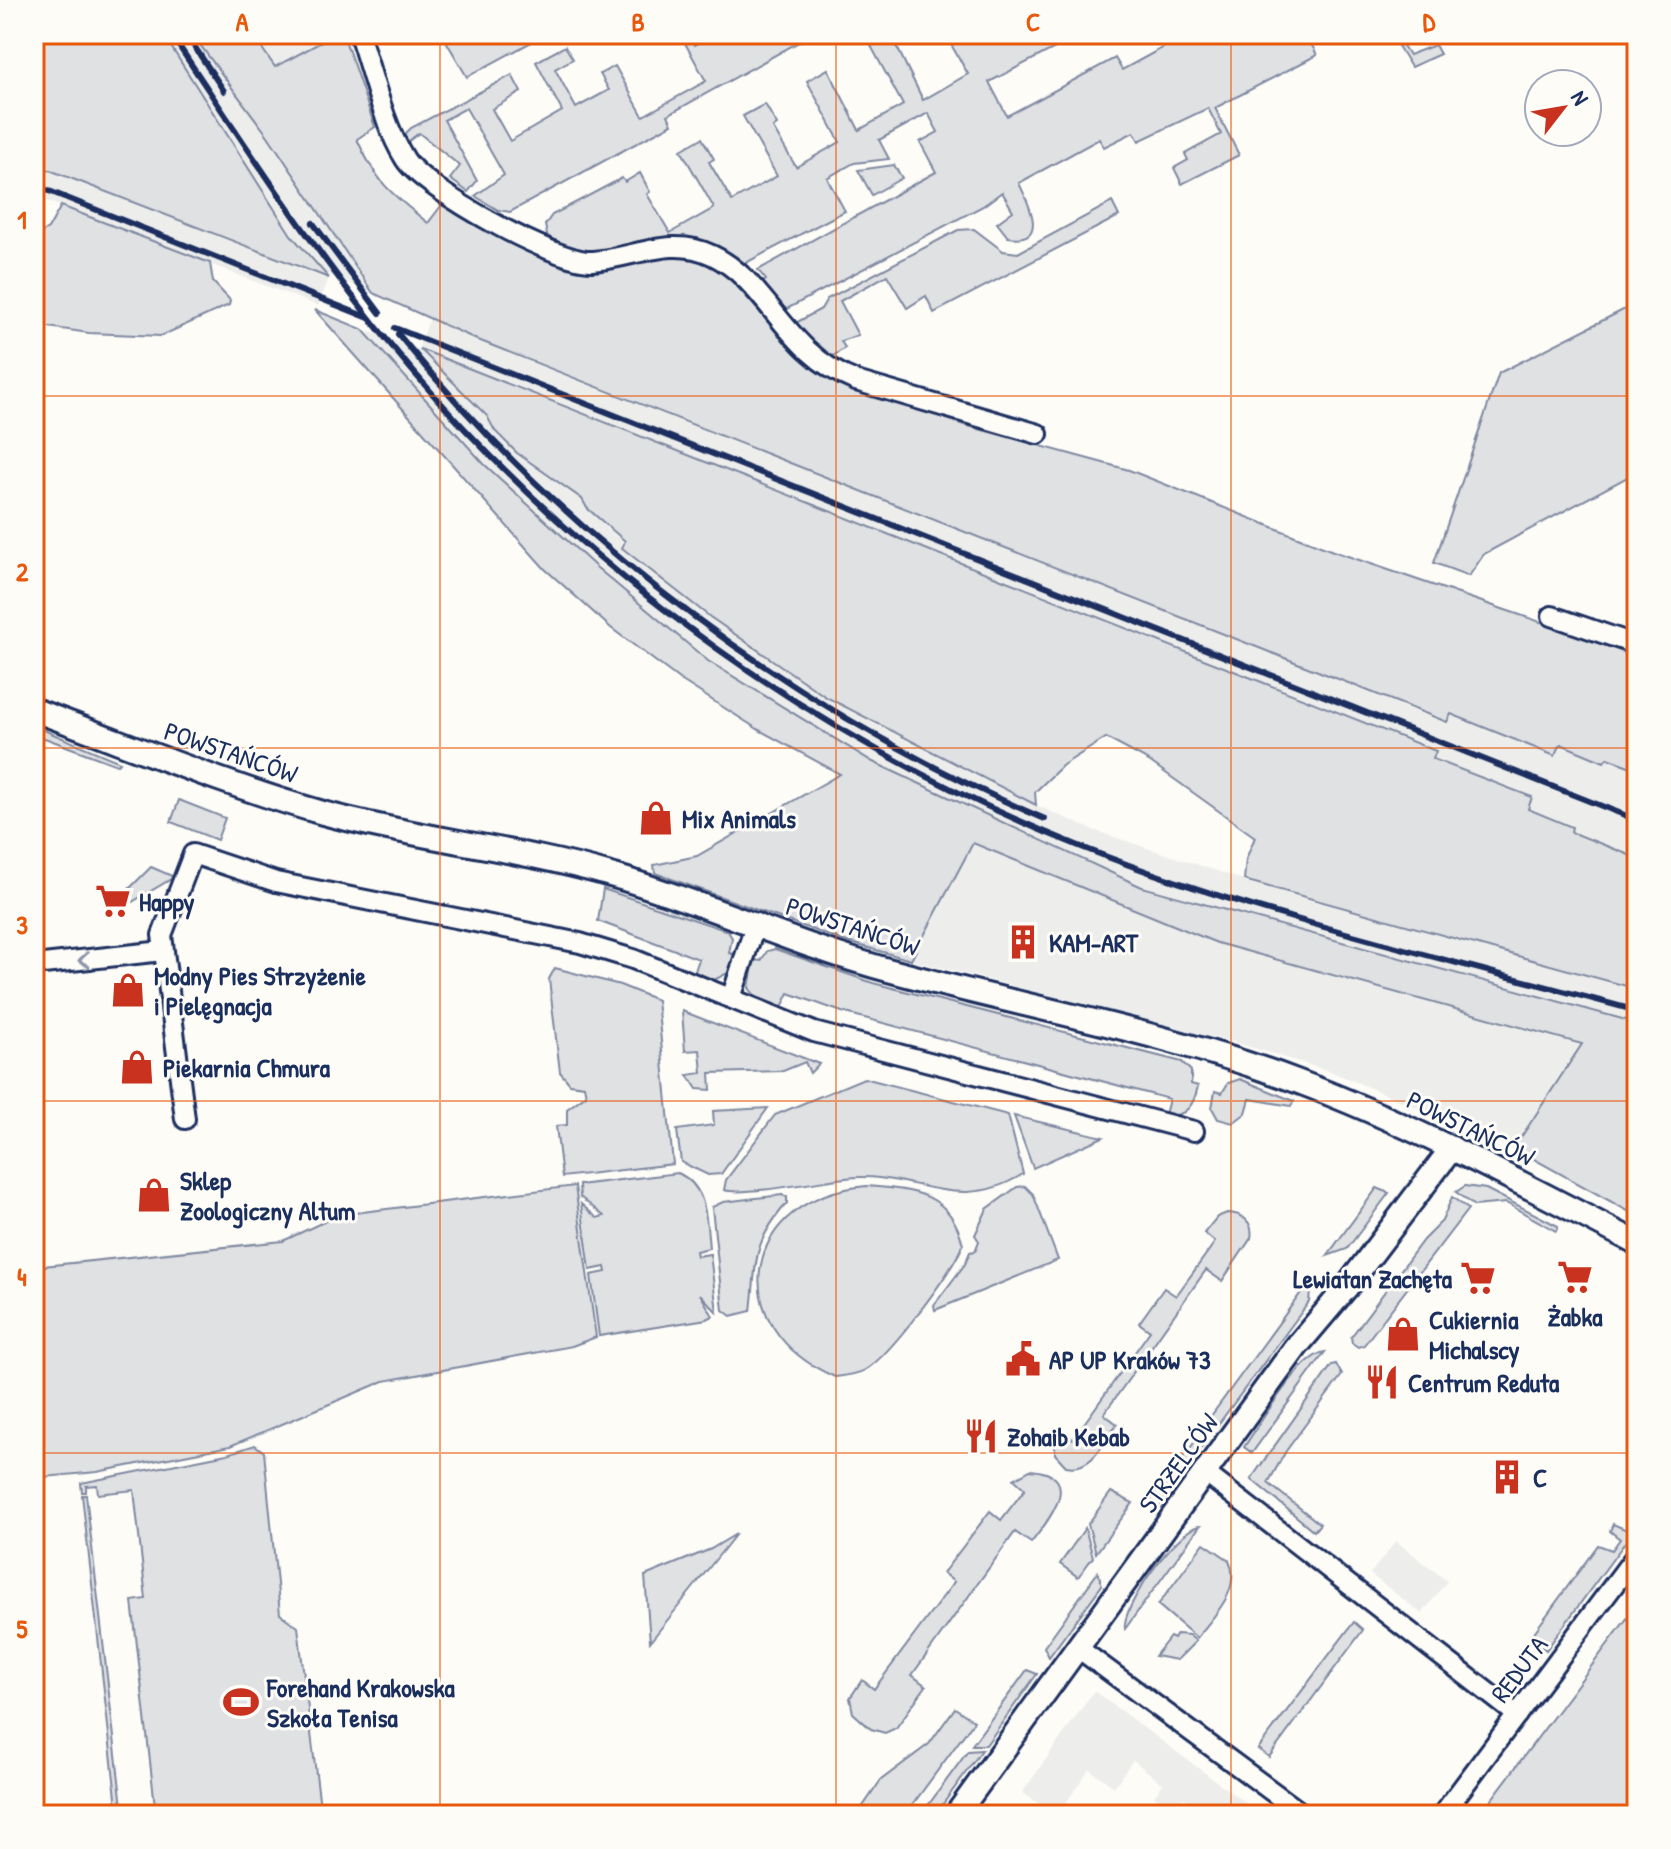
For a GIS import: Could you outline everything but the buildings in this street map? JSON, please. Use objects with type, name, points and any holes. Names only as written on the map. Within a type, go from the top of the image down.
[{"type":"street","points":[[359,34],[407,164],[477,215],[585,261],[672,246],[713,255],[745,281],[804,349],[829,368],[856,381],[1038,434]]},
{"type":"street","points":[[1552,616],[1637,645]]},
{"type":"street","name":"POWSTAŃCÓW","points":[[34,710],[197,771],[326,814],[593,870],[888,970],[1217,1054],[1335,1096],[1452,1148],[1637,1243]]},
{"type":"street","points":[[185,1119],[162,935],[193,854],[276,882],[580,943],[633,959],[814,1032],[1194,1131]]},
{"type":"street","points":[[731,998],[756,923]]},
{"type":"street","points":[[34,965],[163,951]]},
{"type":"street","name":"STRZELCÓW","points":[[956,1815],[1296,1347],[1346,1288],[1452,1148]]},
{"type":"street","points":[[1205,1473],[1517,1715]]},
{"type":"street","name":"REDUTA","points":[[1442,1815],[1637,1554]]},
{"type":"street","points":[[1078,1648],[1304,1815]]},
{"type":"shaded area","points":[[34,34],[163,34],[291,235],[329,278],[34,164]]},
{"type":"shaded area","points":[[163,34],[192,34],[268,136],[373,293],[327,274],[329,278],[318,306],[34,196],[34,164],[325,276],[291,235]]},
{"type":"shaded area","points":[[192,34],[252,34],[275,67],[336,34],[343,34],[375,127],[357,139],[371,167],[386,187],[428,223],[444,202],[482,228],[546,257],[695,255],[726,274],[796,353],[834,379],[964,425],[1129,470],[1333,551],[1637,655],[1637,769],[1607,758],[1604,762],[1561,744],[1555,756],[1451,714],[1447,722],[478,340],[373,293],[268,136]]},
{"type":"shaded area","points":[[239,34],[336,34],[267,71]]},
{"type":"shaded area","points":[[442,34],[546,34],[467,77]]},
{"type":"shaded area","points":[[680,34],[688,34],[694,45],[714,34],[813,34],[668,115],[672,124],[510,212],[498,210],[475,196],[504,175],[466,108],[444,120],[477,181],[468,192],[450,179],[460,166],[419,133],[406,143],[405,134],[411,128],[512,75],[521,92],[492,109],[510,141],[562,111],[536,62],[565,46],[573,59],[555,69],[576,108],[609,90],[600,74],[615,66],[643,116],[706,81]]},
{"type":"shaded area","points":[[945,34],[1082,34],[989,82],[1007,116],[1115,58],[1122,70],[1164,47],[1157,34],[1306,34],[1317,55],[1215,108],[1239,155],[1182,184],[1174,168],[1188,160],[1185,154],[1221,134],[1208,108],[1139,141],[1134,132],[1104,147],[1099,139],[1019,183],[1033,219],[1029,234],[1008,237],[997,223],[1013,211],[1002,192],[983,206],[781,312],[758,285],[766,280],[758,270],[936,172],[920,142],[938,132],[928,113],[879,140],[889,159],[854,163],[827,178],[845,211],[740,266],[715,247],[698,239],[680,237],[600,251],[581,251],[563,246],[547,235],[545,225],[552,215],[622,178],[625,182],[640,173],[650,192],[647,194],[670,233],[714,208],[681,150],[702,138],[714,159],[709,162],[732,201],[777,176],[743,116],[765,104],[777,125],[773,128],[796,167],[840,142],[807,81],[828,69],[859,130],[903,105],[871,46],[891,35],[923,100],[968,74]]},
{"type":"shaded area","points":[[1402,44],[1409,55],[1435,45],[1440,54],[1411,67],[1398,46]]},
{"type":"shaded area","points":[[894,165],[902,178],[872,195],[858,170]]},
{"type":"shaded area","points":[[1112,202],[1119,216],[934,313],[926,296],[907,308],[887,275],[840,301],[858,335],[841,341],[845,348],[830,358],[792,325],[821,309],[827,299],[958,230],[974,229],[1003,251],[1018,253]]},
{"type":"shaded area","points":[[61,206],[210,263],[213,282],[230,300],[229,305],[161,336],[89,333],[34,325],[34,237],[48,229]]},
{"type":"shaded area","points":[[1637,303],[1637,472],[1484,554],[1469,576],[1434,563],[1499,373]]},
{"type":"shaded area","points":[[315,310],[362,329],[484,464],[596,567],[708,661],[873,762],[1142,887],[1637,1023],[1637,1216],[1514,1148],[1582,1044],[1217,943],[973,843],[911,960],[844,941],[655,873],[654,865],[697,856],[840,774],[759,730],[679,679],[611,628],[545,569]]},
{"type":"shaded area","points":[[430,318],[1446,722],[1450,714],[1555,756],[1560,744],[1604,762],[1606,757],[1637,769],[1637,858],[1571,832],[1572,827],[1527,809],[1531,797],[1433,758],[1435,751],[423,351],[487,416],[495,431],[517,453],[582,499],[587,508],[674,590],[789,672],[886,730],[1093,830],[1244,880],[1637,989],[1637,1023],[1142,887],[873,762],[708,661],[596,567],[484,464],[362,329],[418,349]]},
{"type":"shaded area","points":[[420,349],[1436,751],[1433,759],[1532,797],[1528,809],[1572,827],[1571,832],[1637,858],[1637,989],[1244,880],[1246,859],[1255,837],[1149,761],[1106,738],[1063,765],[1035,792],[1036,805],[826,697],[710,617],[622,548],[625,541],[587,508],[582,499],[517,453],[495,431],[487,416]]},
{"type":"shaded area","points":[[34,726],[120,762],[117,765],[34,734]]},
{"type":"shaded area","points":[[179,800],[225,818],[217,840],[171,822]]},
{"type":"shaded area","points":[[973,843],[1217,943],[1582,1044],[1514,1148],[1332,1072],[1240,1044],[911,960]]},
{"type":"shaded area","points":[[151,867],[172,876],[171,879],[127,905],[127,891]]},
{"type":"shaded area","points":[[603,889],[728,931],[732,938],[729,953],[736,955],[728,973],[714,980],[694,974],[699,959],[598,921]]},
{"type":"shaded area","points":[[775,949],[873,983],[1182,1062],[1191,1071],[1191,1084],[1198,1086],[1196,1093],[1184,1112],[1165,1115],[1169,1099],[842,1012],[789,993],[781,1009],[757,998],[749,988],[754,960],[761,961],[767,951]]},
{"type":"shaded area","points":[[555,968],[620,985],[657,1000],[673,1164],[562,1177],[556,1126],[567,1125],[567,1109],[586,1095],[584,1086],[570,1084],[560,1072],[549,979]]},
{"type":"shaded area","points":[[682,1011],[819,1064],[810,1073],[805,1062],[783,1071],[710,1073],[711,1090],[697,1089],[688,1075],[702,1073],[700,1050],[685,1051]]},
{"type":"shaded area","points":[[864,1078],[1008,1115],[1023,1174],[999,1186],[977,1191],[955,1192],[870,1177],[764,1190],[724,1190],[726,1180],[775,1115]]},
{"type":"shaded area","points":[[1240,1079],[1294,1101],[1291,1106],[1250,1099],[1246,1113],[1233,1123],[1218,1119],[1212,1108],[1215,1091],[1222,1093],[1228,1083]]},
{"type":"shaded area","points":[[768,1108],[721,1174],[708,1175],[681,1162],[677,1130],[714,1125],[713,1111]]},
{"type":"shaded area","points":[[1014,1116],[1103,1137],[1033,1168]]},
{"type":"shaded area","points":[[678,1173],[695,1187],[704,1205],[709,1248],[696,1251],[697,1256],[710,1254],[717,1312],[700,1294],[713,1316],[707,1319],[599,1336],[591,1275],[606,1272],[605,1267],[590,1270],[581,1204],[597,1218],[604,1216],[580,1197],[579,1185]]},
{"type":"shaded area","points":[[575,1186],[596,1337],[572,1346],[384,1381],[230,1446],[97,1472],[34,1478],[34,1267],[283,1241],[338,1215]]},
{"type":"shaded area","points":[[867,1186],[915,1192],[940,1204],[950,1214],[963,1245],[934,1292],[876,1362],[865,1370],[835,1377],[798,1355],[773,1327],[761,1297],[761,1266],[771,1238],[793,1213],[825,1195]]},
{"type":"shaded area","points":[[1025,1186],[1033,1194],[1058,1260],[935,1310],[934,1305],[965,1264],[970,1252],[975,1251],[979,1241],[975,1235],[987,1209],[1017,1187]]},
{"type":"shaded area","points":[[1465,1186],[1486,1189],[1558,1226],[1556,1231],[1506,1203],[1474,1206],[1456,1192]]},
{"type":"shaded area","points":[[1377,1188],[1389,1193],[1347,1249],[1327,1256]]},
{"type":"shaded area","points":[[787,1197],[787,1203],[761,1242],[751,1311],[731,1316],[723,1310],[712,1207],[723,1202]]},
{"type":"shaded area","points":[[1452,1197],[1468,1209],[1364,1345],[1358,1347],[1352,1343],[1351,1337],[1423,1240],[1442,1221]]},
{"type":"shaded area","points":[[1227,1213],[1238,1215],[1249,1223],[1251,1238],[1222,1281],[1206,1270],[1104,1414],[1117,1424],[1096,1454],[1083,1464],[1066,1466],[1055,1454],[1055,1443],[1061,1432],[1073,1439],[1150,1331],[1139,1323],[1164,1288],[1176,1296],[1215,1242],[1204,1233],[1217,1217]]},
{"type":"shaded area","points":[[1311,1279],[1309,1302],[1217,1426],[1211,1416]]},
{"type":"shaded area","points":[[1325,1352],[1252,1453],[1244,1447],[1292,1378],[1315,1356]]},
{"type":"shaded area","points":[[1336,1364],[1342,1375],[1286,1451],[1268,1483],[1320,1524],[1314,1531],[1251,1479],[1332,1365]]},
{"type":"shaded area","points":[[1197,1439],[1205,1443],[1157,1509],[1148,1503]]},
{"type":"shaded area","points":[[255,1445],[264,1452],[280,1614],[298,1627],[321,1815],[156,1815],[132,1601],[146,1599],[134,1490],[98,1494],[97,1485],[86,1486],[86,1492],[82,1492],[81,1483],[227,1454]]},
{"type":"shaded area","points":[[1030,1470],[1047,1473],[1057,1480],[1060,1489],[1046,1523],[1031,1543],[1015,1532],[912,1675],[926,1686],[896,1728],[885,1733],[871,1729],[853,1713],[850,1698],[862,1680],[874,1689],[954,1582],[943,1573],[990,1511],[1001,1520],[1025,1489],[1014,1479]]},
{"type":"shaded area","points":[[1111,1492],[1133,1503],[1096,1553],[1088,1524]]},
{"type":"shaded area","points":[[82,1495],[86,1495],[123,1815],[118,1815]]},
{"type":"shaded area","points":[[1637,1516],[1637,1526],[1546,1650],[1530,1638],[1598,1545],[1612,1550],[1620,1539],[1610,1531],[1613,1524],[1627,1530]]},
{"type":"shaded area","points":[[1200,1526],[1125,1629],[1132,1604],[1153,1570],[1179,1540]]},
{"type":"shaded area","points":[[1085,1528],[1093,1557],[1078,1577],[1060,1564]]},
{"type":"shaded area","points":[[736,1534],[650,1642],[645,1576],[711,1549]]},
{"type":"shaded area","points":[[1396,1541],[1447,1581],[1422,1614],[1370,1574]]},
{"type":"shaded area","points":[[1204,1543],[1229,1560],[1232,1582],[1224,1602],[1197,1638],[1158,1605]]},
{"type":"shaded area","points":[[1098,1572],[1102,1585],[1049,1657],[1044,1647]]},
{"type":"shaded area","points":[[1637,1605],[1637,1815],[1480,1815]]},
{"type":"shaded area","points":[[1354,1622],[1363,1630],[1269,1757],[1258,1749]]},
{"type":"shaded area","points":[[1177,1634],[1189,1635],[1196,1641],[1177,1660],[1155,1656],[1170,1637],[1174,1639]]},
{"type":"shaded area","points":[[1027,1670],[1037,1674],[986,1745],[972,1745]]},
{"type":"shaded area","points":[[1094,1691],[1262,1815],[1208,1815],[1184,1798],[1174,1811],[1154,1796],[1163,1784],[1133,1760],[1114,1787],[1089,1769],[1058,1815],[1022,1793]]},
{"type":"shaded area","points":[[955,1708],[974,1721],[905,1815],[857,1815],[881,1780],[929,1744]]},
{"type":"shaded area","points":[[982,1750],[935,1815],[921,1815],[968,1751]]},
{"type":"railway","points":[[171,34],[316,247],[411,369],[481,446],[556,519],[635,586],[718,649],[805,707],[895,760],[988,807],[1151,873],[1288,917],[1637,1011]]},
{"type":"railway","points":[[186,34],[224,91]]},
{"type":"railway","points":[[34,185],[369,318]]},
{"type":"railway","points":[[313,223],[380,313]]},
{"type":"railway","points":[[395,328],[1637,820]]},
{"type":"railway","points":[[398,334],[465,411],[536,483],[612,552],[693,616],[776,674],[863,728],[953,776],[1045,819]]},
{"type":"place","name":"Mix Animals","points":[[656,818]]},
{"type":"place","name":"Happy","points":[[113,901]]},
{"type":"place","name":"KAM-ART","points":[[1023,942]]},
{"type":"place","name":"Modny Pies Strzyżenie i Pielęgnacja","points":[[128,990]]},
{"type":"place","name":"Piekarnia Chmura","points":[[137,1067]]},
{"type":"place","name":"Sklep Zoologiczny Altum","points":[[154,1195]]},
{"type":"place","name":"Żabka","points":[[1575,1277]]},
{"type":"place","name":"Lewiatan Zachęta","points":[[1478,1278]]},
{"type":"place","name":"Cukiernia Michalscy","points":[[1403,1334]]},
{"type":"place","name":"AP UP Kraków 73","points":[[1023,1359]]},
{"type":"place","name":"Centrum Reduta","points":[[1382,1382]]},
{"type":"place","name":"Zohaib Kebab","points":[[981,1436]]},
{"type":"place","name":"C","points":[[1507,1477]]},
{"type":"place","name":"Forehand Krakowska Szkoła Tenisa","points":[[241,1702]]}]
